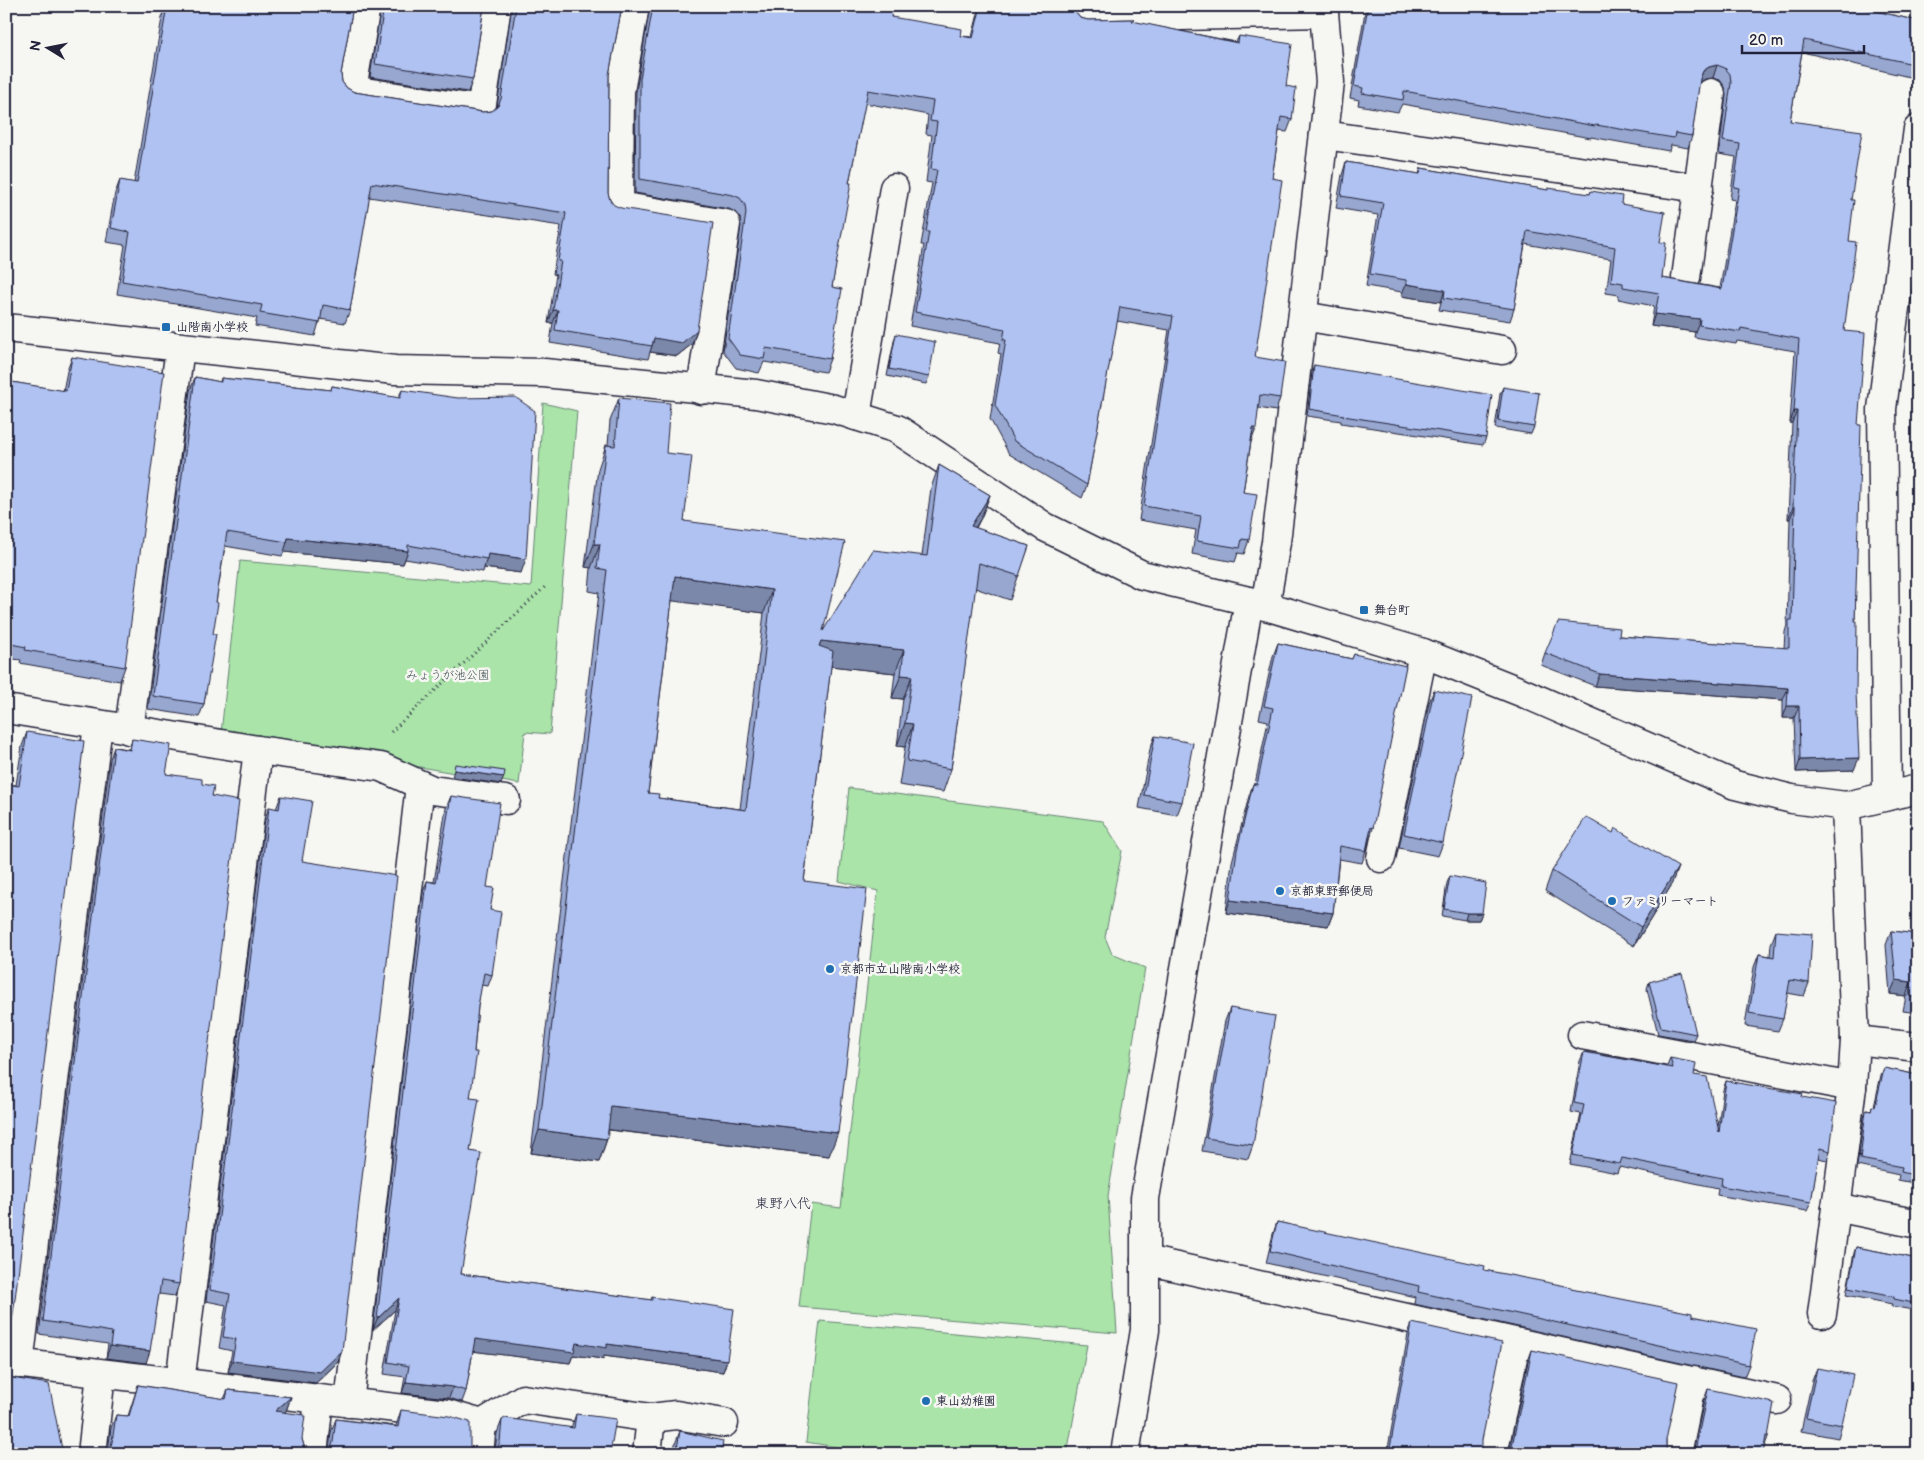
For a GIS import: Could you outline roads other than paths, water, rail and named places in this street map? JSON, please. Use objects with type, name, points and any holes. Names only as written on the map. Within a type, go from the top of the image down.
[{"type":"street","points":[[366,6],[352,90],[482,110],[497,6]]},
{"type":"street","points":[[635,6],[620,91],[619,206],[726,224],[701,390]]},
{"type":"street","points":[[1085,6],[1083,18],[1323,9],[1330,82],[1276,542],[1257,604],[1145,1198],[1145,1330],[1126,1454]]},
{"type":"street","points":[[1686,278],[1711,93]]},
{"type":"street","points":[[1888,796],[1882,409],[1918,130]]},
{"type":"street","points":[[1324,135],[1698,188]]},
{"type":"street","points":[[856,416],[894,188]]},
{"type":"street","points":[[1303,316],[1502,350]]},
{"type":"street","points":[[6,328],[395,370],[544,373],[756,394],[834,409],[897,429],[1045,527],[1142,575],[1257,604],[1423,653],[1522,692],[1735,785],[1792,799],[1846,806],[1918,788]]},
{"type":"street","points":[[129,730],[180,348]]},
{"type":"street","points":[[1381,858],[1423,653]]},
{"type":"street","points":[[6,709],[258,750],[381,767],[432,790],[506,800]]},
{"type":"street","points":[[98,724],[13,1363],[447,1414],[482,1424],[523,1399],[651,1418],[676,1415],[724,1423]]},
{"type":"street","points":[[180,1383],[258,750]]},
{"type":"street","points":[[349,1403],[420,785]]},
{"type":"street","points":[[1822,1314],[1852,1086],[1856,1040],[1846,806]]},
{"type":"street","points":[[1582,1035],[1852,1086]]},
{"type":"street","points":[[1856,1040],[1918,1047]]},
{"type":"street","points":[[1836,1207],[1918,1224]]},
{"type":"street","points":[[1145,1260],[1777,1400]]},
{"type":"street","points":[[1493,1454],[1516,1342]]},
{"type":"street","points":[[92,1454],[101,1374]]},
{"type":"street","points":[[1677,1454],[1692,1382]]},
{"type":"street","points":[[314,1454],[319,1400]]},
{"type":"street","points":[[647,1454],[651,1418]]},
{"type":"street","points":[[479,1454],[482,1424]]},
{"type":"place","name":"山階南小学校","points":[[166,327]]},
{"type":"place","name":"舞台町","points":[[1364,610]]},
{"type":"place","name":"京都東野郵便局","points":[[1280,891]]},
{"type":"place","name":"ファミリーマート","points":[[1612,901]]},
{"type":"place","name":"京都市立山階南小学校","points":[[830,969]]},
{"type":"place","name":"東山幼稚園","points":[[926,1401]]},
{"type":"district","name":"東野八代","points":[[783,1203]]},
{"type":"park label","name":"みょうが池公園","points":[[448,675]]}]
